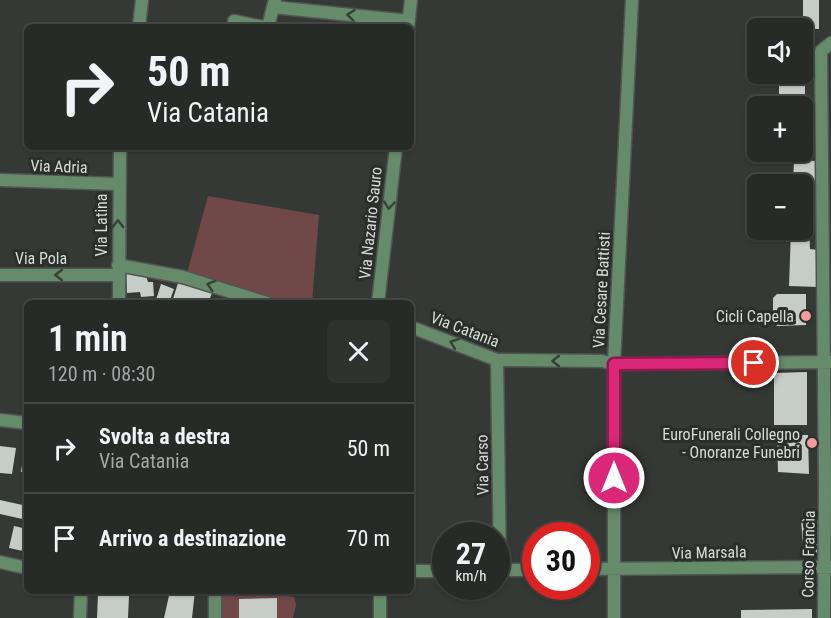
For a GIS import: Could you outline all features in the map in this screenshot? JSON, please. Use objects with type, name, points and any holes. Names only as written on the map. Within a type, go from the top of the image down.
[{"type":"street","points":[[139,24],[142,0]]},
{"type":"street","points":[[269,24],[274,4],[409,24],[411,0]]},
{"type":"street","name":"Via Cesare Battisti","points":[[614,618],[614,364],[632,0]]},
{"type":"street","points":[[234,21],[248,24]]},
{"type":"street","name":"Corso Francia","points":[[824,618],[828,567],[828,491],[820,51],[831,43]]},
{"type":"street","name":"Via Latina","points":[[119,300],[120,150]]},
{"type":"street","name":"Via Nazario Sauro","points":[[378,300],[396,150]]},
{"type":"street","name":"Via Adria","points":[[0,180],[118,184]]},
{"type":"street","points":[[118,270],[183,277],[257,300]]},
{"type":"street","name":"Via Pola","points":[[0,275],[118,270]]},
{"type":"street","name":"Via Catania","points":[[414,328],[497,360],[602,361],[614,364],[827,363]]},
{"type":"street","name":"Via Carso","points":[[497,360],[499,522]]},
{"type":"street","points":[[0,420],[24,423]]},
{"type":"street","points":[[0,562],[24,567]]},
{"type":"street","name":"Via Marsala","points":[[600,569],[828,567]]},
{"type":"street","points":[[414,571],[432,571]]},
{"type":"street","points":[[80,618],[81,594]]},
{"type":"street","points":[[215,594],[215,618]]},
{"type":"street","points":[[380,594],[380,618]]},
{"type":"shaded area","points":[[208,196],[319,215],[312,300],[278,300],[187,273]]},
{"type":"shaded area","points":[[220,594],[283,594],[294,597],[296,605],[293,618],[277,618],[276,598],[239,599],[239,618],[220,618]]},
{"type":"building","points":[[803,0],[819,0],[819,29],[813,29],[813,18],[803,18]]},
{"type":"building","points":[[779,84],[805,84],[805,96],[779,96]]},
{"type":"building","points":[[813,115],[816,115],[815,148],[813,148]]},
{"type":"building","points":[[817,161],[817,200],[813,200],[813,174],[793,174],[794,162]]},
{"type":"building","points":[[791,240],[810,240],[810,249],[818,250],[818,287],[789,286]]},
{"type":"building","points":[[145,273],[148,282],[153,282],[154,296],[141,297],[140,292],[127,293],[126,274]]},
{"type":"building","points":[[178,283],[212,293],[209,300],[173,300]]},
{"type":"building","points":[[161,284],[174,289],[170,300],[156,300]]},
{"type":"building","points":[[777,294],[806,294],[806,325],[777,326],[773,321],[773,298]]},
{"type":"building","points":[[807,372],[807,425],[774,425],[774,373]]},
{"type":"building","points":[[777,435],[808,435],[809,474],[778,472]]},
{"type":"building","points":[[0,446],[16,448],[12,474],[0,473]]},
{"type":"building","points":[[24,452],[24,472],[21,472]]},
{"type":"building","points":[[0,500],[24,505],[24,519],[0,514]]},
{"type":"building","points":[[801,520],[819,520],[823,551],[817,556],[804,556]]},
{"type":"building","points":[[14,526],[24,528],[23,551],[9,548]]},
{"type":"building","points":[[98,594],[129,596],[128,618],[97,618]]},
{"type":"building","points":[[169,594],[195,594],[192,618],[164,618]]},
{"type":"building","points":[[277,598],[277,618],[239,618],[239,599]]},
{"type":"building","points":[[812,609],[812,618],[741,618],[741,610]]},
{"type":"place","name":"Cicli Capella","points":[[806,316]]},
{"type":"place","name":"EuroFunerali Collegno - Onoranze Funebri","points":[[812,443]]},
{"type":"route","points":[[614,478],[614,364],[754,363]]}]
